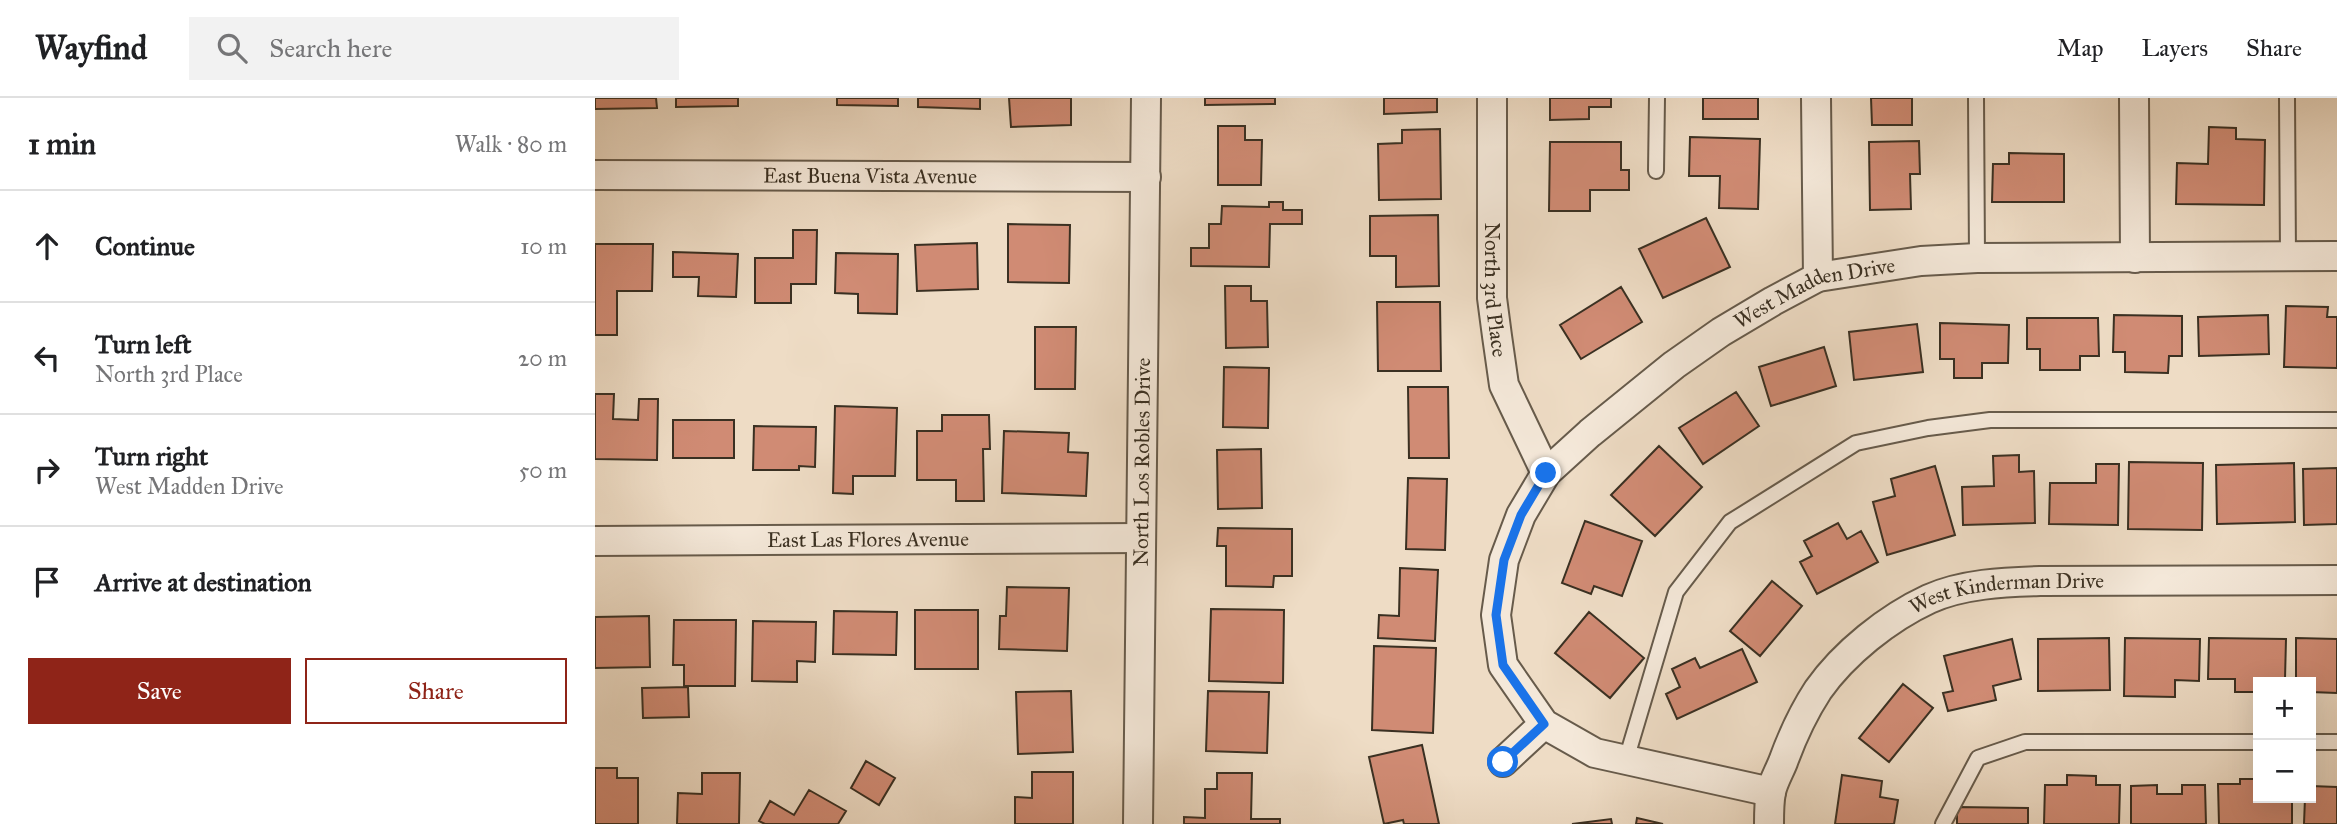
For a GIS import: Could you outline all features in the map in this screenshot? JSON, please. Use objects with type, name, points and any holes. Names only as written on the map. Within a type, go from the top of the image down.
[{"type":"street","name":"North Los Robles Drive","points":[[1138,824],[1146,98]]},
{"type":"street","name":"North 3rd Place","points":[[1492,98],[1492,298],[1504,385],[1546,473]]},
{"type":"street","points":[[1817,98],[1818,277]]},
{"type":"street","points":[[2134,98],[2135,258]]},
{"type":"street","name":"East Buena Vista Avenue","points":[[595,175],[1146,177]]},
{"type":"street","name":"West Madden Drive","points":[[1544,724],[1503,665],[1496,615],[1504,560],[1521,515],[1546,473],[1590,433],[1674,365],[1721,332],[1818,277],[1921,261],[1977,258],[2337,256]]},
{"type":"street","name":"East Las Flores Avenue","points":[[595,541],[1140,538]]},
{"type":"street","name":"West Kinderman Drive","points":[[1769,824],[1771,792],[1796,728],[1819,689],[1870,638],[1898,617],[1930,599],[1968,588],[2040,580],[2337,580]]},
{"type":"street","points":[[1503,762],[1544,724],[1595,753],[1771,792]]},
{"type":"lane","points":[[1656,171],[1657,98]]},
{"type":"lane","points":[[1976,98],[1977,258]]},
{"type":"lane","points":[[2287,98],[2288,256]]},
{"type":"lane","points":[[1626,760],[1676,592],[1730,522],[1856,443],[1928,428],[1990,420],[2337,420]]},
{"type":"lane","points":[[1943,824],[1978,758],[2025,742],[2253,742]]},
{"type":"lane","points":[[2316,742],[2337,742]]},
{"type":"building","points":[[595,98],[656,98],[657,108],[595,109]]},
{"type":"building","points":[[676,98],[738,98],[738,106],[676,107]]},
{"type":"building","points":[[837,98],[898,98],[898,106],[837,105]]},
{"type":"building","points":[[918,98],[980,98],[980,109],[918,107]]},
{"type":"building","points":[[1009,98],[1071,98],[1071,125],[1011,127]]},
{"type":"building","points":[[1205,98],[1275,98],[1275,104],[1205,105]]},
{"type":"building","points":[[1384,98],[1437,98],[1437,112],[1384,114]]},
{"type":"building","points":[[1550,98],[1611,98],[1611,107],[1589,107],[1589,119],[1550,120]]},
{"type":"building","points":[[1703,98],[1758,98],[1758,119],[1703,119]]},
{"type":"building","points":[[1871,98],[1912,98],[1912,125],[1872,125]]},
{"type":"building","points":[[1218,126],[1245,126],[1245,140],[1262,140],[1261,185],[1218,185]]},
{"type":"building","points":[[2209,127],[2236,128],[2236,139],[2265,140],[2264,205],[2176,204],[2177,163],[2208,164]]},
{"type":"building","points":[[1440,129],[1441,199],[1379,200],[1378,144],[1402,143],[1402,130]]},
{"type":"building","points":[[1690,137],[1760,139],[1758,209],[1719,208],[1720,176],[1689,176]]},
{"type":"building","points":[[1919,141],[1920,174],[1910,174],[1911,209],[1870,210],[1869,142]]},
{"type":"building","points":[[1550,142],[1621,142],[1621,170],[1629,170],[1629,190],[1590,190],[1590,211],[1549,211]]},
{"type":"building","points":[[2009,153],[2064,154],[2064,202],[1992,202],[1993,164],[2009,164]]},
{"type":"building","points":[[1269,202],[1283,202],[1283,210],[1302,210],[1302,224],[1270,224],[1269,267],[1191,266],[1191,248],[1209,248],[1209,224],[1221,224],[1222,206],[1269,207]]},
{"type":"building","points":[[1438,215],[1439,286],[1396,287],[1396,256],[1370,256],[1370,216]]},
{"type":"building","points":[[1706,218],[1730,267],[1663,298],[1639,249]]},
{"type":"building","points":[[1008,224],[1070,225],[1069,283],[1008,282]]},
{"type":"building","points":[[793,230],[817,230],[816,284],[791,284],[791,303],[755,303],[755,258],[793,258]]},
{"type":"building","points":[[977,243],[978,289],[917,291],[915,245]]},
{"type":"building","points":[[595,244],[653,244],[652,291],[617,291],[617,335],[595,335]]},
{"type":"building","points":[[673,252],[738,254],[736,297],[698,296],[699,277],[673,277]]},
{"type":"building","points":[[836,253],[898,254],[897,314],[858,313],[858,294],[835,293]]},
{"type":"building","points":[[1225,286],[1251,286],[1251,301],[1267,301],[1268,347],[1226,348]]},
{"type":"building","points":[[1621,287],[1642,322],[1581,359],[1560,325]]},
{"type":"building","points":[[1377,302],[1440,302],[1441,371],[1378,371]]},
{"type":"building","points":[[2286,306],[2328,307],[2327,317],[2337,317],[2337,368],[2284,367]]},
{"type":"building","points":[[2114,315],[2182,316],[2182,356],[2169,356],[2168,373],[2125,372],[2125,352],[2113,352]]},
{"type":"building","points":[[2268,315],[2269,354],[2199,356],[2198,317]]},
{"type":"building","points":[[2027,318],[2098,318],[2099,356],[2080,356],[2080,370],[2040,370],[2040,349],[2027,349]]},
{"type":"building","points":[[1940,323],[2009,325],[2008,363],[1982,363],[1982,378],[1954,378],[1954,359],[1940,359]]},
{"type":"building","points":[[1917,324],[1923,372],[1854,380],[1849,332]]},
{"type":"building","points":[[1035,327],[1076,327],[1075,389],[1035,389]]},
{"type":"building","points":[[1824,347],[1836,386],[1771,406],[1759,367]]},
{"type":"building","points":[[1224,367],[1269,368],[1268,428],[1223,427]]},
{"type":"building","points":[[1408,387],[1448,387],[1449,458],[1409,458]]},
{"type":"building","points":[[1736,392],[1759,426],[1703,464],[1679,428]]},
{"type":"building","points":[[595,394],[614,394],[613,419],[638,420],[639,399],[658,399],[657,460],[595,459]]},
{"type":"building","points":[[835,406],[897,408],[895,476],[853,476],[853,494],[833,493]]},
{"type":"building","points":[[942,415],[989,415],[990,449],[983,449],[984,501],[956,501],[956,480],[917,480],[917,431],[942,431]]},
{"type":"building","points":[[673,420],[734,420],[734,458],[673,458]]},
{"type":"building","points":[[754,426],[816,427],[815,467],[799,466],[799,470],[753,470]]},
{"type":"building","points":[[1004,431],[1069,433],[1068,452],[1088,453],[1086,496],[1002,493]]},
{"type":"building","points":[[1659,446],[1702,487],[1655,536],[1611,495]]},
{"type":"building","points":[[1261,449],[1262,508],[1218,509],[1217,450]]},
{"type":"building","points":[[2019,455],[2019,472],[2034,471],[2035,523],[1963,525],[1962,487],[1994,486],[1993,456]]},
{"type":"building","points":[[2129,462],[2203,463],[2202,530],[2128,529]]},
{"type":"building","points":[[2294,463],[2295,522],[2217,524],[2216,465]]},
{"type":"building","points":[[2096,464],[2119,464],[2118,525],[2049,524],[2050,483],[2096,483]]},
{"type":"building","points":[[1935,466],[1955,535],[1887,555],[1873,502],[1895,496],[1891,479]]},
{"type":"building","points":[[2337,468],[2337,524],[2304,525],[2303,469]]},
{"type":"building","points":[[1408,478],[1447,479],[1445,550],[1406,549]]},
{"type":"building","points":[[1585,521],[1642,541],[1622,596],[1594,586],[1591,594],[1562,583]]},
{"type":"building","points":[[1838,523],[1847,539],[1861,531],[1878,562],[1817,594],[1800,562],[1812,556],[1804,541]]},
{"type":"building","points":[[1218,528],[1292,529],[1292,576],[1274,576],[1273,587],[1226,586],[1226,546],[1217,546]]},
{"type":"building","points":[[1400,568],[1438,570],[1435,641],[1378,638],[1379,615],[1399,616]]},
{"type":"building","points":[[1772,581],[1802,606],[1760,656],[1730,631]]},
{"type":"building","points":[[1007,587],[1069,588],[1067,651],[999,649],[1000,616],[1006,616]]},
{"type":"building","points":[[1211,609],[1284,610],[1283,683],[1209,681]]},
{"type":"building","points":[[915,610],[978,610],[978,669],[915,669]]},
{"type":"building","points":[[834,611],[897,612],[896,655],[833,654]]},
{"type":"building","points":[[1589,612],[1644,658],[1610,698],[1555,653]]},
{"type":"building","points":[[649,616],[650,667],[595,668],[595,617]]},
{"type":"building","points":[[674,620],[736,620],[735,686],[684,686],[684,665],[673,665]]},
{"type":"building","points":[[753,621],[816,622],[815,662],[797,661],[797,682],[752,681]]},
{"type":"building","points":[[2109,638],[2110,690],[2038,691],[2038,639]]},
{"type":"building","points":[[2125,638],[2200,639],[2199,681],[2175,680],[2175,697],[2124,696]]},
{"type":"building","points":[[2209,638],[2286,639],[2285,677],[2253,677],[2253,692],[2235,692],[2235,679],[2208,679]]},
{"type":"building","points":[[2296,638],[2337,639],[2337,693],[2316,692],[2316,677],[2296,677]]},
{"type":"building","points":[[2012,639],[2021,679],[1993,686],[1996,700],[1948,711],[1943,693],[1953,691],[1944,656]]},
{"type":"building","points":[[1374,646],[1436,648],[1433,733],[1372,730]]},
{"type":"building","points":[[1742,649],[1757,682],[1677,719],[1666,694],[1680,687],[1672,669],[1695,658],[1700,668]]},
{"type":"building","points":[[1903,684],[1933,708],[1889,762],[1859,738]]},
{"type":"building","points":[[688,687],[689,717],[643,718],[642,688]]},
{"type":"building","points":[[1071,691],[1073,752],[1018,754],[1016,692]]},
{"type":"building","points":[[1208,691],[1269,692],[1267,753],[1206,751]]},
{"type":"building","points":[[1422,745],[1439,824],[1404,824],[1403,820],[1384,824],[1369,757]]},
{"type":"building","points":[[866,761],[895,778],[879,805],[851,788]]},
{"type":"building","points":[[595,768],[617,768],[617,778],[638,778],[638,824],[595,824]]},
{"type":"building","points":[[1032,772],[1073,772],[1073,824],[1015,824],[1015,797],[1032,798]]},
{"type":"building","points":[[702,773],[740,773],[739,824],[677,824],[678,793],[702,794]]},
{"type":"building","points":[[1217,773],[1252,773],[1251,819],[1280,819],[1280,824],[1184,824],[1184,817],[1205,818],[1205,789],[1217,789]]},
{"type":"building","points":[[1842,775],[1882,781],[1880,797],[1898,800],[1894,824],[1835,824]]},
{"type":"building","points":[[2067,775],[2096,776],[2096,785],[2120,785],[2119,824],[2044,824],[2045,785],[2067,785]]},
{"type":"building","points":[[2240,779],[2253,779],[2253,803],[2292,803],[2292,824],[2219,824],[2218,784],[2240,784]]},
{"type":"building","points":[[2157,785],[2157,794],[2182,794],[2182,785],[2205,785],[2206,824],[2131,824],[2131,786]]},
{"type":"building","points":[[2316,786],[2337,787],[2337,824],[2304,824],[2305,803],[2316,803]]},
{"type":"building","points":[[809,790],[846,811],[838,824],[765,824],[759,821],[770,801],[794,815]]},
{"type":"building","points":[[1957,807],[2028,808],[2028,824],[1957,824]]},
{"type":"building","points":[[1637,818],[1663,824],[1636,824]]},
{"type":"building","points":[[1611,819],[1612,824],[1572,824]]},
{"type":"route","points":[[1503,762],[1544,724],[1503,665],[1496,615],[1504,560],[1521,515],[1546,473]]}]
